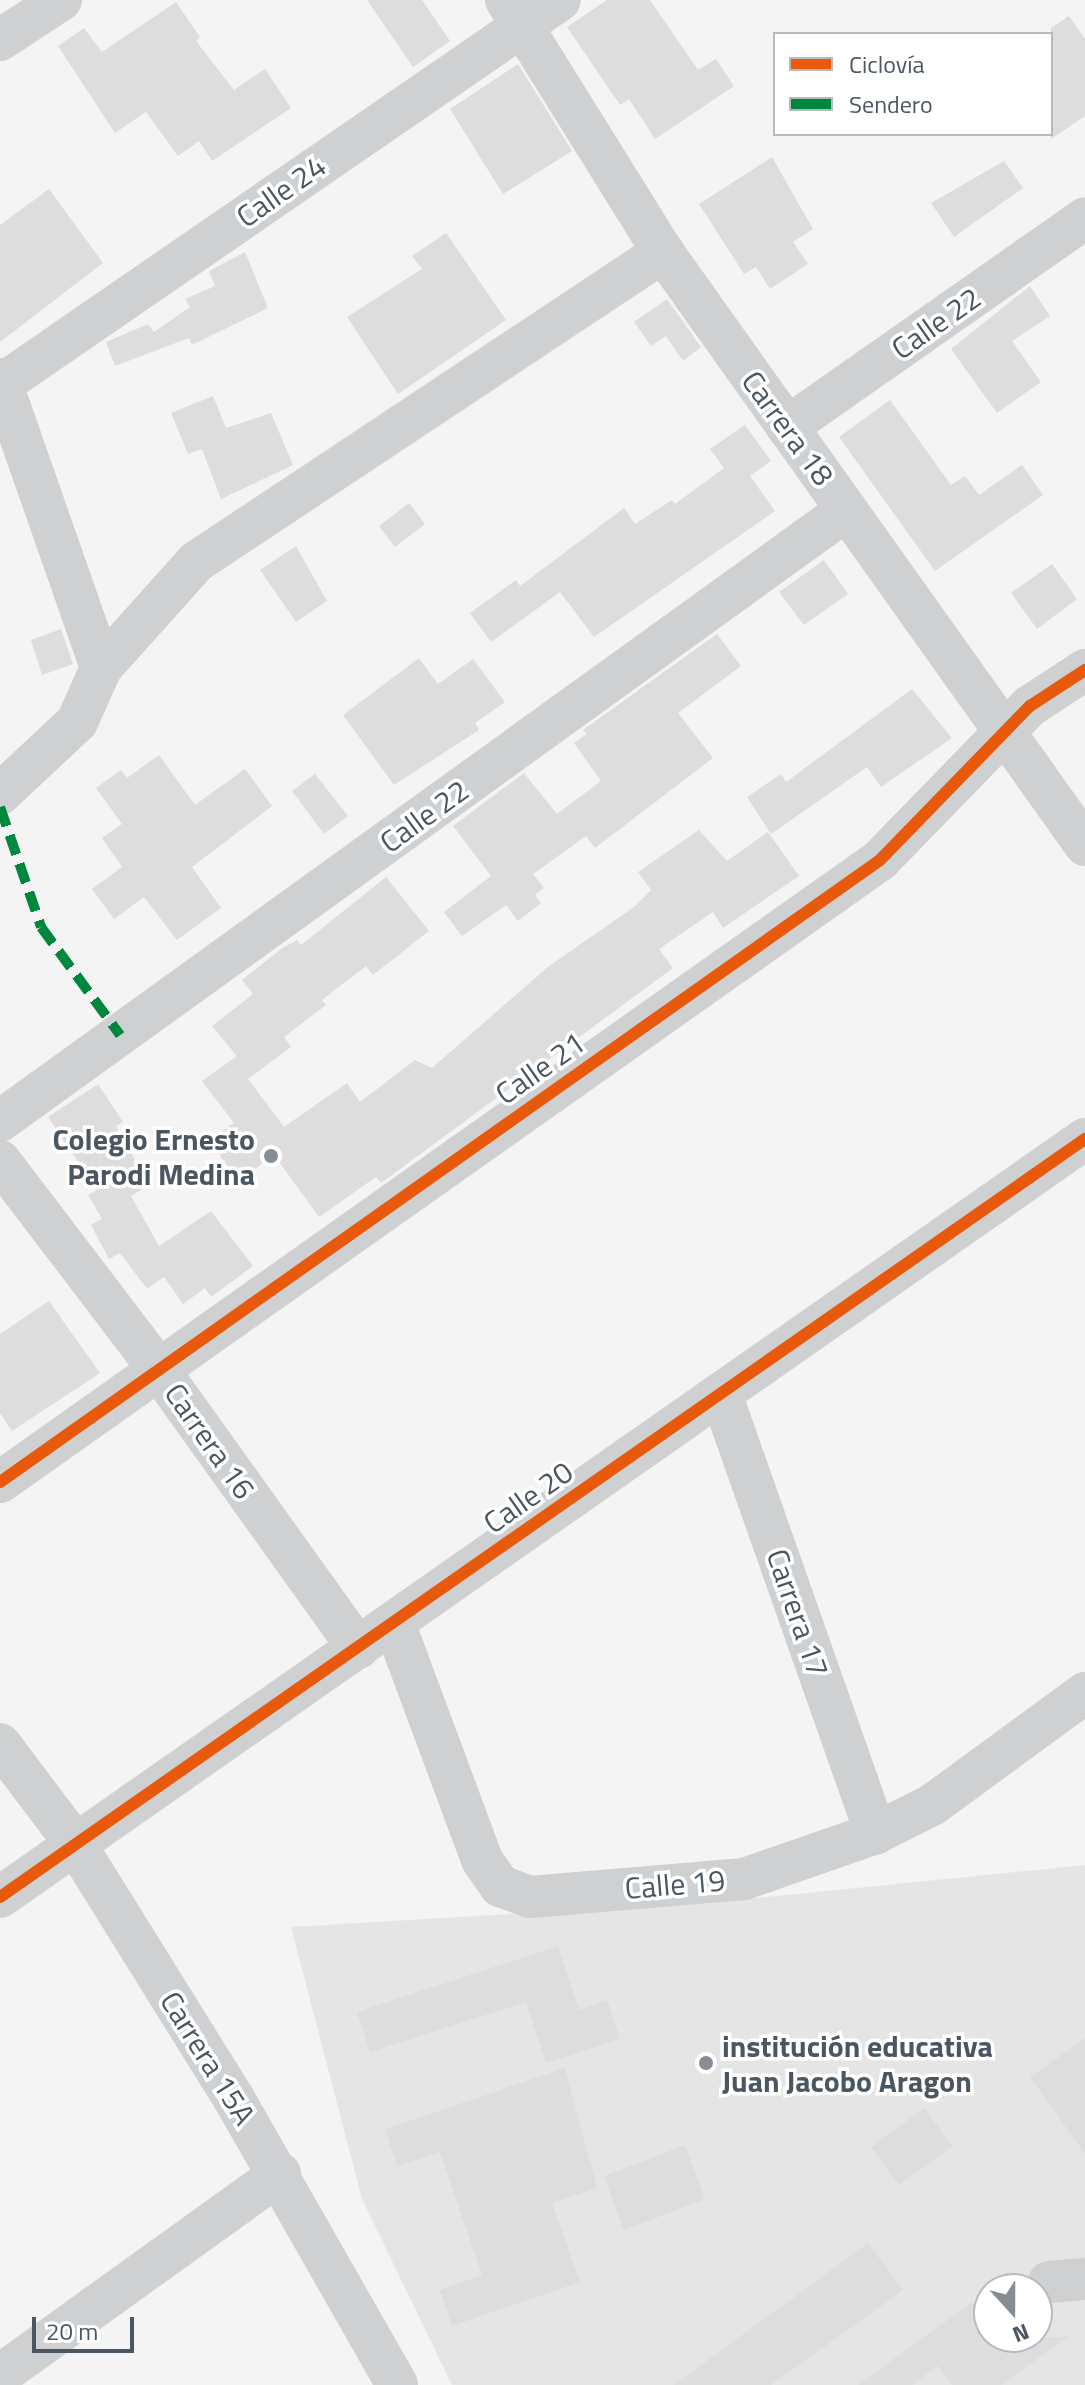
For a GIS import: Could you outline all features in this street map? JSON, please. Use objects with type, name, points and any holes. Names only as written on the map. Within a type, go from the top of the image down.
[{"type":"street","points":[[0,40],[61,0]]},
{"type":"street","name":"Calle 24","points":[[1,382],[514,12],[560,0]]},
{"type":"street","name":"Carrera 18","points":[[514,12],[663,252],[1085,845]]},
{"type":"street","name":"Calle 22","points":[[787,427],[1085,218]]},
{"type":"street","points":[[0,794],[77,722],[101,668],[196,562],[663,252]]},
{"type":"street","points":[[1,382],[11,449],[101,668]]},
{"type":"street","name":"Calle 22","points":[[0,1121],[847,510]]},
{"type":"street","name":"Calle 21","points":[[0,1482],[880,860],[1006,730],[1085,670]]},
{"type":"street","name":"Calle 20","points":[[0,1897],[1085,1139]]},
{"type":"street","name":"Carrera 16","points":[[0,1161],[159,1370],[358,1648]]},
{"type":"street","name":"Carrera 17","points":[[721,1394],[876,1833]]},
{"type":"street","name":"Calle 19","points":[[394,1623],[482,1860],[500,1886],[530,1897],[744,1879],[876,1833],[932,1805],[1085,1693]]},
{"type":"street","name":"Carrera 15A","points":[[0,1744],[76,1845],[280,2174],[397,2385]]},
{"type":"street","points":[[0,2375],[280,2174]]},
{"type":"shaded area","name":"institución educativa Juan Jacobo Aragon","points":[[1085,1865],[1085,2385],[452,2385],[362,2199],[291,1927],[716,1902]]},
{"type":"building","points":[[367,0],[422,0],[450,41],[413,67]]},
{"type":"building","points":[[607,0],[650,0],[698,70],[716,59],[734,86],[655,139],[629,99],[620,105],[567,27]]},
{"type":"building","points":[[176,2],[200,37],[196,41],[234,90],[265,69],[291,108],[212,161],[199,141],[178,156],[146,112],[115,133],[58,46],[84,28],[102,52]]},
{"type":"building","points":[[1069,16],[1085,39],[1085,116],[1051,139],[1053,32],[1051,28]]},
{"type":"building","points":[[518,64],[572,151],[503,194],[450,109]]},
{"type":"building","points":[[772,157],[813,229],[793,242],[808,264],[770,289],[756,267],[744,274],[699,204]]},
{"type":"building","points":[[1004,161],[1023,188],[954,237],[931,203]]},
{"type":"building","points":[[49,189],[103,263],[0,342],[0,225]]},
{"type":"building","points":[[446,233],[506,320],[398,394],[347,317],[422,269],[412,256]]},
{"type":"building","points":[[245,252],[268,308],[192,345],[189,338],[115,366],[106,342],[148,324],[154,332],[190,307],[185,299],[215,286],[209,271]]},
{"type":"building","points":[[1030,286],[1050,316],[1012,341],[1041,382],[997,413],[951,349]]},
{"type":"building","points":[[667,299],[701,347],[683,361],[666,336],[651,346],[634,322]]},
{"type":"building","points":[[213,396],[226,428],[271,413],[293,465],[221,499],[202,449],[188,454],[171,413]]},
{"type":"building","points":[[890,400],[951,485],[965,476],[979,495],[1022,465],[1043,495],[935,571],[839,437]]},
{"type":"building","points":[[745,425],[771,461],[750,476],[775,511],[594,637],[560,592],[491,642],[470,613],[516,580],[520,586],[624,508],[635,524],[672,500],[675,504],[724,468],[710,449]]},
{"type":"building","points":[[409,503],[425,524],[395,547],[379,526]]},
{"type":"building","points":[[296,546],[327,601],[296,622],[260,570]]},
{"type":"building","points":[[824,560],[848,594],[804,625],[779,592]]},
{"type":"building","points":[[1052,564],[1077,599],[1037,629],[1011,593]]},
{"type":"building","points":[[61,629],[73,664],[42,675],[31,640]]},
{"type":"building","points":[[717,634],[741,666],[678,713],[713,758],[595,848],[586,836],[533,874],[544,888],[535,895],[541,903],[518,921],[506,905],[462,936],[444,912],[491,876],[453,826],[524,773],[557,814],[601,781],[574,743],[587,734],[583,730]]},
{"type":"building","points":[[419,658],[438,684],[473,659],[505,702],[475,723],[479,730],[394,785],[343,715]]},
{"type":"building","points":[[912,689],[952,738],[881,787],[867,767],[771,834],[747,797],[781,774],[786,782]]},
{"type":"building","points":[[159,755],[195,805],[245,769],[272,806],[192,867],[221,908],[177,940],[144,897],[114,919],[92,889],[122,867],[102,838],[122,824],[96,788],[121,770],[127,778]]},
{"type":"building","points":[[315,774],[348,816],[324,834],[292,791]]},
{"type":"building","points":[[699,830],[727,861],[768,832],[799,876],[723,928],[713,912],[659,949],[673,968],[381,1183],[376,1177],[319,1217],[274,1155],[238,1181],[209,1140],[234,1123],[202,1081],[237,1056],[212,1026],[253,994],[242,980],[281,949],[297,940],[301,945],[386,877],[429,931],[373,975],[366,966],[322,1000],[326,1005],[284,1037],[291,1047],[248,1079],[284,1127],[347,1083],[360,1102],[415,1060],[432,1068],[549,966],[634,907],[651,890],[638,872]]},
{"type":"building","points":[[98,1084],[123,1122],[116,1126],[149,1185],[131,1196],[159,1246],[211,1211],[253,1266],[211,1297],[205,1288],[183,1304],[164,1277],[147,1289],[120,1253],[109,1259],[91,1225],[102,1219],[88,1195],[97,1190],[48,1117]]},
{"type":"building","points":[[49,1301],[100,1373],[12,1431],[0,1413],[0,1334]]},
{"type":"building","points":[[558,1946],[579,2010],[607,2000],[620,2039],[546,2063],[526,2002],[370,2052],[357,2012]]},
{"type":"building","points":[[1085,2038],[1085,2154],[1030,2077]]},
{"type":"building","points":[[565,2068],[597,2188],[552,2203],[580,2282],[452,2326],[440,2290],[482,2275],[440,2152],[397,2166],[385,2129]]},
{"type":"building","points":[[924,2108],[953,2146],[899,2185],[871,2147]]},
{"type":"building","points":[[685,2145],[705,2199],[624,2230],[604,2176]]},
{"type":"building","points":[[868,2243],[903,2290],[771,2385],[674,2385]]},
{"type":"building","points":[[972,2302],[973,2353],[1046,2353],[1002,2385],[952,2385],[938,2366],[912,2385],[858,2385]]},
{"type":"building","points":[[1053,2337],[1068,2337],[1053,2348]]},
{"type":"marked path","points":[[0,807],[41,927],[120,1035]]},
{"type":"cycle path","points":[[0,1482],[880,860],[1030,706],[1085,670]]},
{"type":"cycle path","points":[[0,1897],[1085,1139]]},
{"type":"place","name":"Colegio Ernesto Parodi Medina","points":[[271,1156]]},
{"type":"place","name":"institución educativa Juan Jacobo Aragon","points":[[706,2063]]}]
